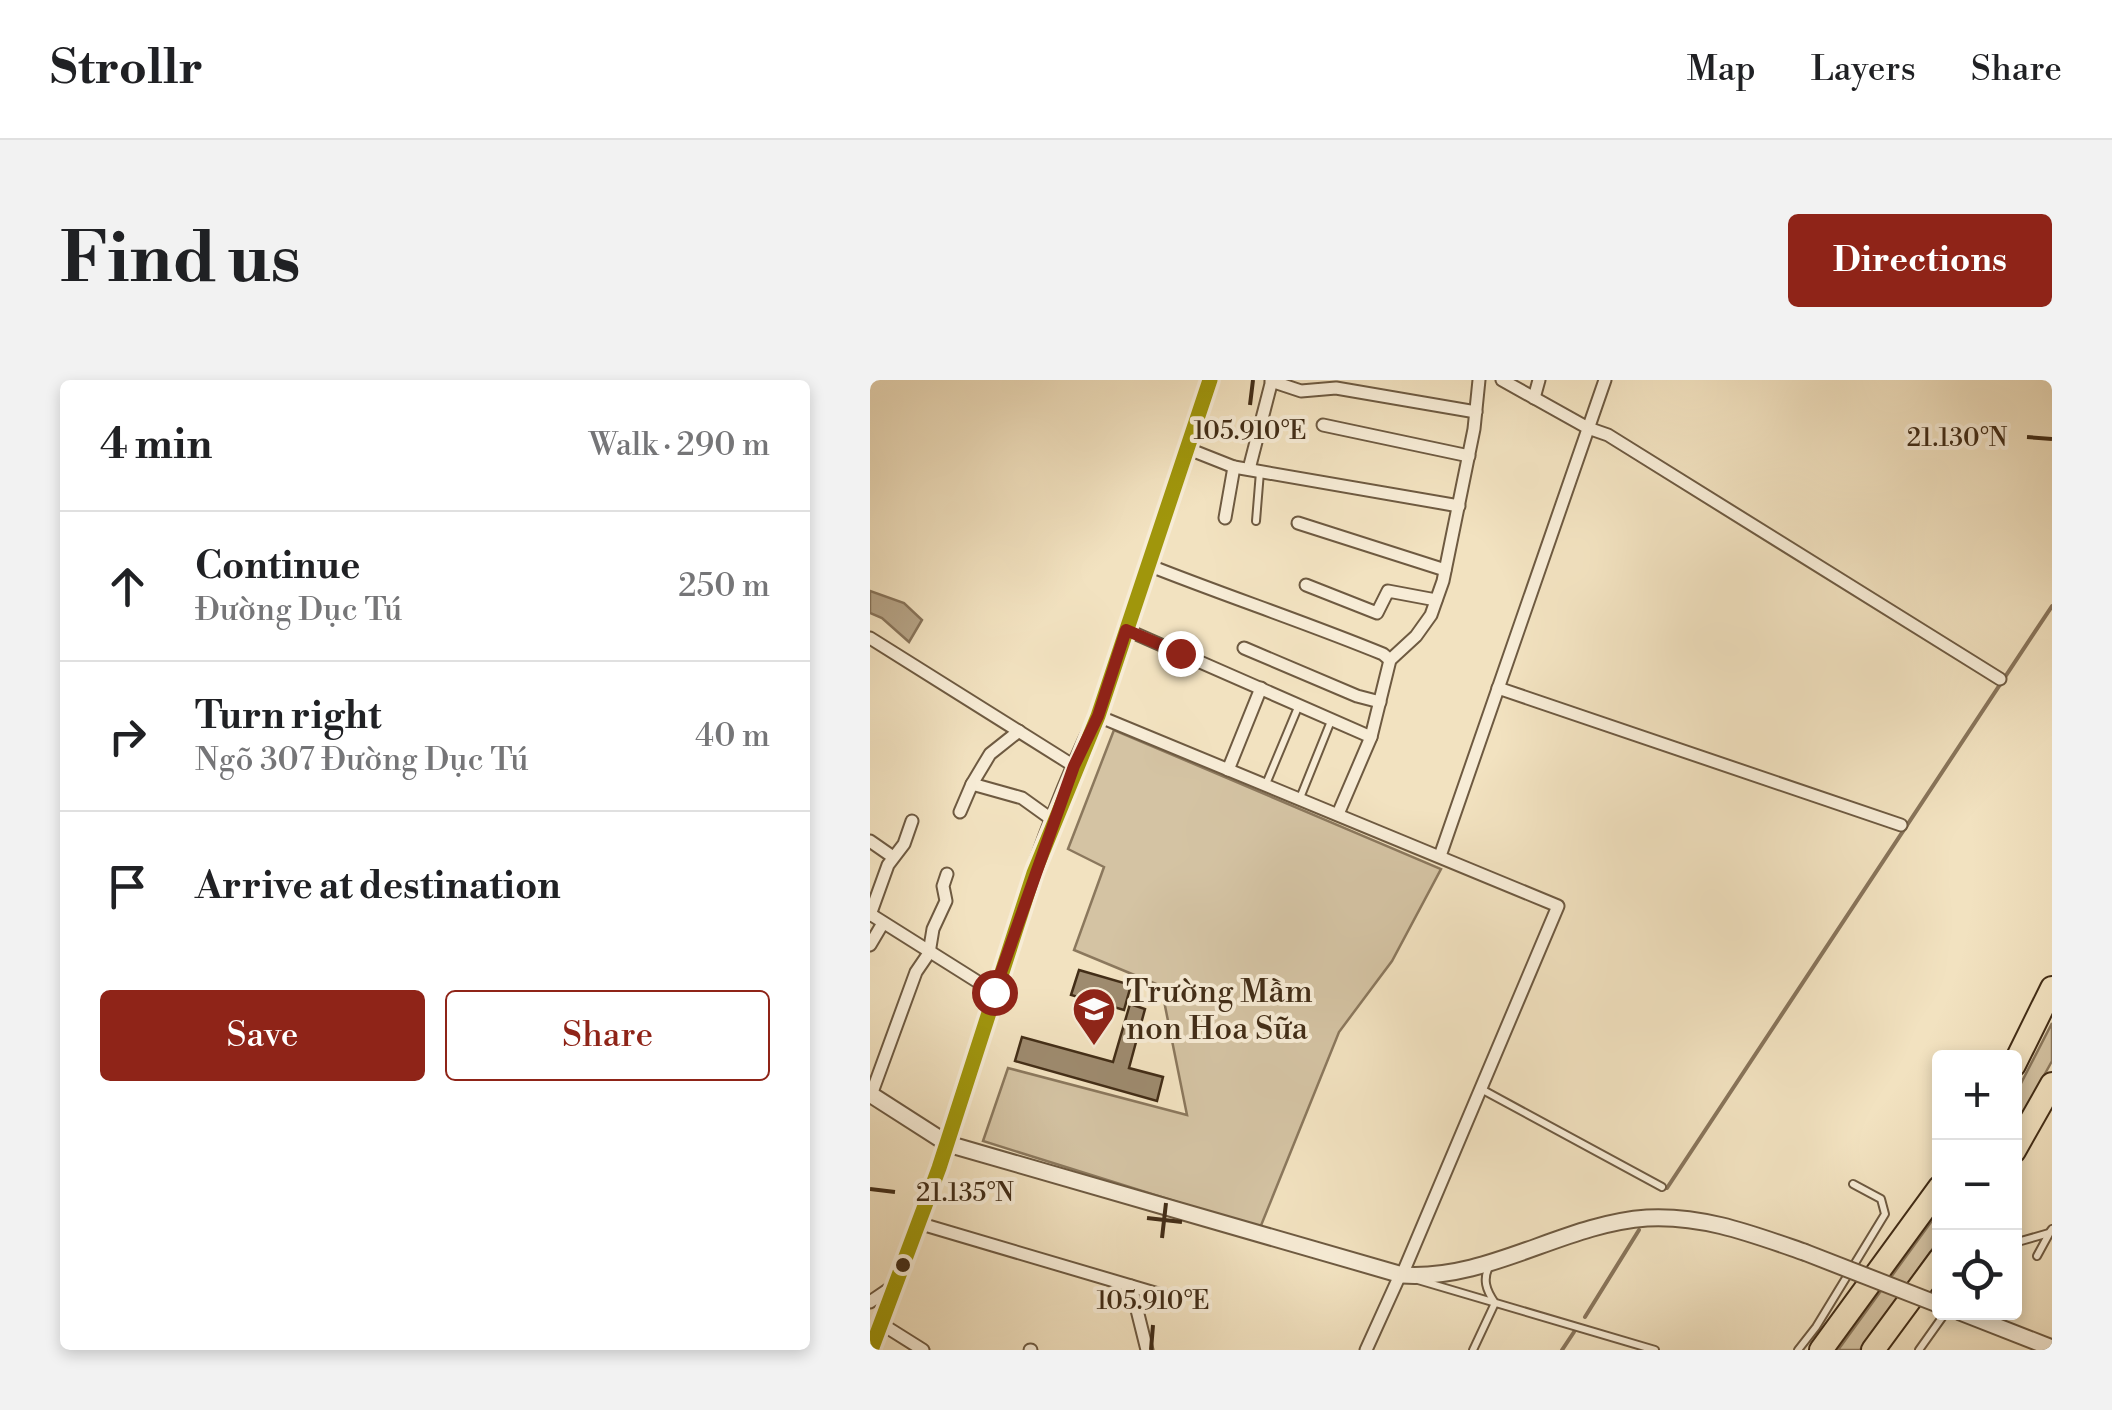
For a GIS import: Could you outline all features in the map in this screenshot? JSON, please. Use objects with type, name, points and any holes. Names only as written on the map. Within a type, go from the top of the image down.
[{"type":"highway","points":[[2021,1050],[2052,988]]},
{"type":"highway","points":[[2020,1140],[2052,1084]]},
{"type":"highway","points":[[1822,1350],[1932,1198]]},
{"type":"highway","points":[[1874,1350],[1932,1270]]},
{"type":"street","points":[[870,1350],[948,1144],[994,992],[1074,766],[1098,716],[1210,380]]},
{"type":"street","points":[[1338,814],[1371,737],[1390,660],[1416,636],[1436,600],[1469,456],[1479,380]]},
{"type":"street","points":[[1502,380],[1588,428],[1608,434],[2000,679]]},
{"type":"street","points":[[1534,398],[1538,380]]},
{"type":"street","points":[[1440,856],[1605,380]]},
{"type":"street","points":[[1255,470],[1272,381],[1302,391],[1356,385],[1476,412]]},
{"type":"street","points":[[1323,426],[1469,456]]},
{"type":"street","points":[[1186,448],[1234,466],[1459,506]]},
{"type":"street","points":[[1224,518],[1234,466]]},
{"type":"street","points":[[1298,523],[1445,570]]},
{"type":"street","points":[[1148,565],[1314,624],[1390,660]]},
{"type":"street","points":[[1306,586],[1376,613],[1388,591],[1436,600]]},
{"type":"street","points":[[1126,630],[1371,737]]},
{"type":"street","points":[[870,638],[1074,766]]},
{"type":"street","points":[[1244,648],[1345,692],[1380,702]]},
{"type":"street","points":[[1228,770],[1261,688]]},
{"type":"street","points":[[1498,688],[1902,824]]},
{"type":"street","points":[[1098,716],[1558,906],[1482,1090],[1366,1350]]},
{"type":"street","points":[[960,812],[990,754],[1019,731]]},
{"type":"street","points":[[972,784],[1022,798],[1054,822]]},
{"type":"street","points":[[912,821],[870,914],[994,992]]},
{"type":"street","points":[[870,841],[893,857]]},
{"type":"street","points":[[946,874],[946,901],[932,930],[929,954],[916,972],[870,1094],[948,1144],[1401,1275],[1432,1277],[1490,1264],[1583,1232],[1646,1218],[1712,1222],[1804,1252],[1932,1302]]},
{"type":"street","points":[[870,944],[883,923]]},
{"type":"street","points":[[918,1224],[1166,1296]]},
{"type":"street","points":[[870,1302],[895,1286]]},
{"type":"street","points":[[1131,1286],[1147,1350]]},
{"type":"street","points":[[1979,1320],[2052,1348]]},
{"type":"street","points":[[880,1324],[924,1350]]},
{"type":"lane","points":[[1255,470],[1256,521]]},
{"type":"lane","points":[[1266,785],[1299,705]]},
{"type":"lane","points":[[1300,799],[1331,719]]},
{"type":"lane","points":[[1482,1090],[1662,1187]]},
{"type":"lane","points":[[1798,1350],[1883,1220],[1885,1209],[1881,1199],[1853,1184]]},
{"type":"lane","points":[[2022,1240],[2051,1231]]},
{"type":"lane","points":[[2037,1256],[2051,1231]]},
{"type":"lane","points":[[1490,1264],[1485,1284],[1495,1302]]},
{"type":"lane","points":[[1401,1275],[1655,1350]]},
{"type":"lane","points":[[1473,1350],[1495,1302]]},
{"type":"lane","points":[[1920,1350],[1941,1320]]},
{"type":"shaded area","points":[[870,591],[904,603],[922,620],[909,642],[882,618],[870,613]]},
{"type":"shaded area","points":[[1114,730],[1441,869],[1392,961],[1339,1032],[1260,1228],[983,1141],[1008,1068],[1187,1115],[1161,986],[1074,950],[1104,867],[1068,849]]},
{"type":"shaded area","points":[[2052,1023],[2052,1061],[2022,1115],[2022,1081]]},
{"type":"shaded area","points":[[1932,1221],[1932,1250],[1860,1350],[1838,1350]]},
{"type":"building","points":[[1079,970],[1131,985],[1124,1010],[1071,995]]},
{"type":"building","points":[[1130,1004],[1145,1009],[1129,1068],[1163,1077],[1157,1101],[1015,1061],[1022,1037],[1113,1062]]},
{"type":"waterway","points":[[1667,1188],[2052,606]]},
{"type":"waterway","points":[[1585,1317],[1639,1230]]},
{"type":"waterway","points":[[1562,1350],[1574,1332]]},
{"type":"transit line","points":[[871,1350],[939,1168],[1034,873],[1098,716],[1210,380]]},
{"type":"place","name":"Trường Mầm non Hoa Sữa","points":[[1094,1047]]},
{"type":"route","points":[[994,992],[1074,766],[1098,716],[1126,630],[1180,653]]}]
